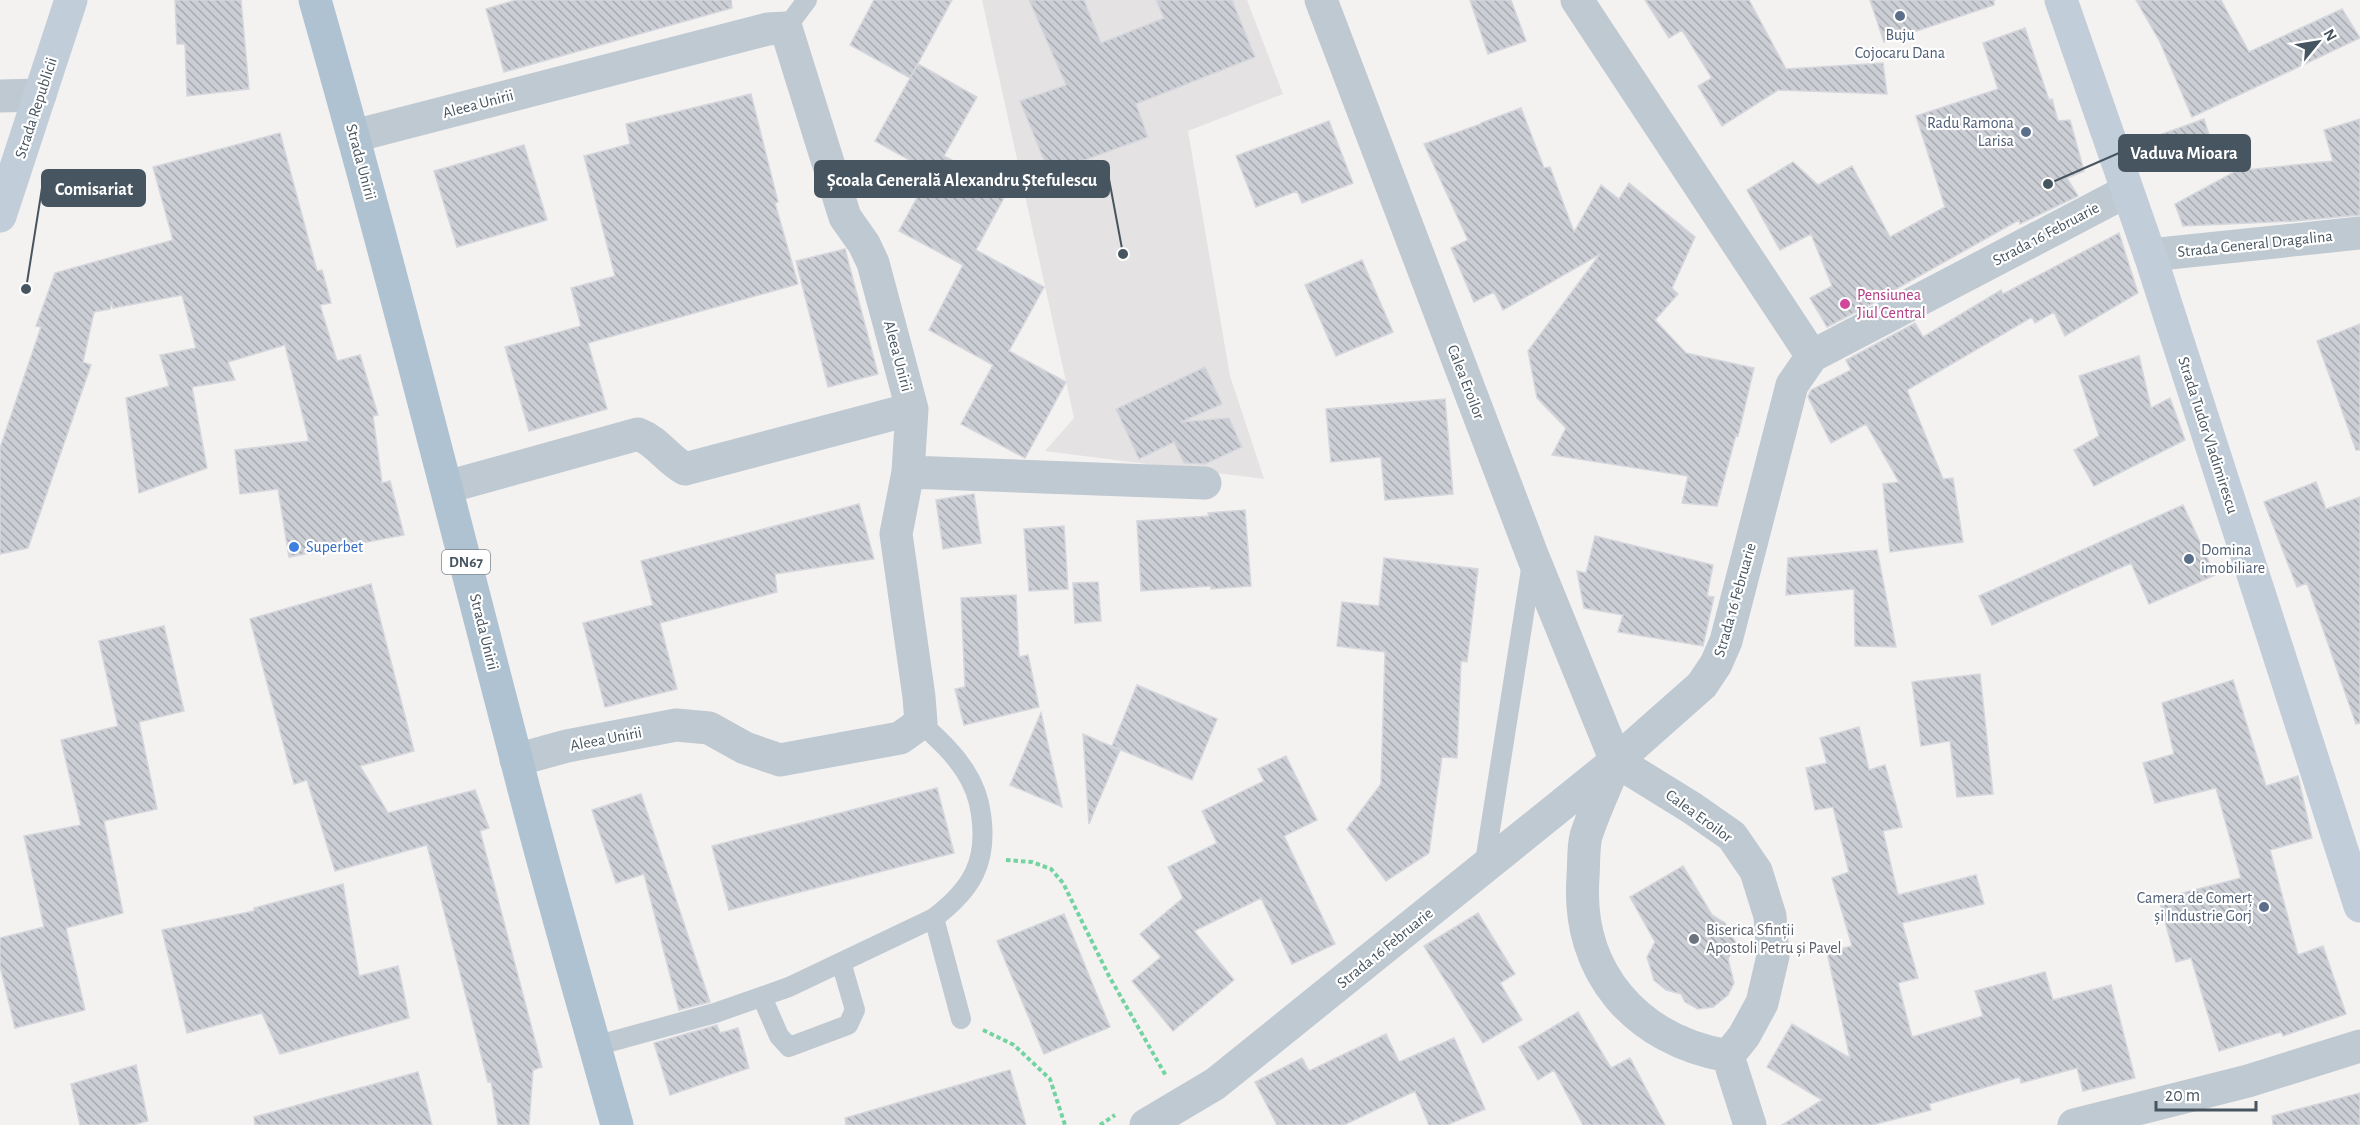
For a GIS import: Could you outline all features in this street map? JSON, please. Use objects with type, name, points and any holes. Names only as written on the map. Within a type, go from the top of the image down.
[{"type":"main road","name":"Strada Republicii","points":[[0,216],[71,0]]},
{"type":"main road","name":"Strada Unirii","points":[[315,0],[354,136],[447,487],[516,760],[617,1125]]},
{"type":"main road","name":"Strada Tudor Vladimirescu","points":[[2061,0],[2150,255],[2360,906]]},
{"type":"street","name":"Calea Eroilor","points":[[1321,0],[1533,557],[1616,762],[1692,807],[1732,836],[1756,871],[1770,916],[1773,956],[1762,1003],[1744,1036],[1728,1056]]},
{"type":"street","points":[[1577,0],[1812,356]]},
{"type":"street","name":"Aleea Unirii","points":[[354,136],[768,29],[786,28],[845,217],[864,244],[873,263],[912,409],[908,472],[896,534],[921,723],[900,738],[780,760],[745,748],[709,728],[676,725],[567,746],[516,760]]},
{"type":"street","points":[[0,96],[40,95]]},
{"type":"street","name":"Strada 16 Februarie","points":[[1146,1125],[1215,1084],[1616,762],[1702,685],[1716,664],[1726,641],[1792,385],[1812,356],[2127,191]]},
{"type":"street","name":"Strada General Dragalina","points":[[2150,255],[2360,233]]},
{"type":"street","points":[[447,487],[638,434],[651,439],[673,462],[685,469],[912,409]]},
{"type":"street","points":[[908,472],[1205,483]]},
{"type":"street","points":[[1616,762],[1586,837],[1581,893],[1589,947],[1610,986],[1639,1018],[1663,1035],[1703,1052],[1728,1056],[1750,1125]]},
{"type":"street","points":[[2074,1125],[2248,1081],[2360,1046]]},
{"type":"street","name":"Strada 16 Februarie","points":[[1188,1125],[1215,1084]]},
{"type":"lane","points":[[786,28],[807,0]]},
{"type":"lane","points":[[1484,870],[1533,557]]},
{"type":"lane","points":[[595,1046],[715,1013],[789,987],[934,918],[951,905],[970,881],[981,857],[984,837],[979,803],[967,772],[951,752],[921,723]]},
{"type":"lane","points":[[934,918],[961,1019]]},
{"type":"lane","points":[[762,997],[779,1036],[789,1047],[848,1025],[855,1010],[841,962]]},
{"type":"path","points":[[981,857],[1032,862],[1051,869],[1064,883],[1109,976],[1168,1079]]},
{"type":"path","points":[[961,1019],[1014,1045],[1050,1079],[1065,1125]]},
{"type":"shaded area","points":[[982,0],[1247,0],[1283,94],[1188,131],[1230,376],[1264,479],[1045,451],[1074,418]]},
{"type":"building","points":[[175,0],[241,0],[249,89],[187,96],[185,44],[177,44]]},
{"type":"building","points":[[516,0],[731,0],[732,8],[504,72],[486,9]]},
{"type":"building","points":[[874,0],[952,0],[910,78],[850,45]]},
{"type":"building","points":[[1029,0],[1084,0],[1101,43],[1164,18],[1156,0],[1232,0],[1255,57],[1136,104],[1148,137],[1049,173],[1020,101],[1066,85]]},
{"type":"building","points":[[1470,0],[1511,0],[1526,41],[1488,54]]},
{"type":"building","points":[[1645,0],[1749,0],[1786,69],[1883,63],[1887,94],[1778,90],[1722,126],[1698,86],[1712,78],[1682,30],[1669,38]]},
{"type":"building","points":[[1870,0],[1994,0],[1994,5],[1884,42]]},
{"type":"building","points":[[2136,0],[2221,0],[2249,52],[2342,9],[2360,38],[2192,117],[2160,42]]},
{"type":"building","points":[[2025,28],[2058,121],[2070,120],[2084,171],[2067,178],[2078,196],[2020,224],[2019,220],[1896,289],[1897,291],[1827,327],[1810,298],[1832,286],[1811,234],[1780,250],[1747,190],[1793,162],[1818,185],[1852,166],[1890,237],[1945,207],[1916,116],[1998,89],[1983,43]]},
{"type":"building","points":[[918,64],[977,97],[944,156],[1008,190],[976,250],[1044,287],[1009,351],[1066,382],[1025,458],[961,424],[993,365],[929,330],[963,265],[899,231],[931,172],[875,141]]},
{"type":"building","points":[[751,94],[778,202],[775,203],[798,284],[588,343],[607,409],[529,431],[505,347],[581,326],[571,288],[615,276],[584,156],[630,144],[626,124]]},
{"type":"building","points":[[1521,108],[1544,168],[1550,167],[1574,232],[1601,185],[1619,199],[1629,183],[1695,237],[1672,288],[1678,294],[1655,320],[1686,353],[1754,368],[1738,436],[1736,435],[1717,506],[1682,503],[1688,476],[1552,455],[1566,428],[1537,398],[1528,351],[1600,254],[1503,310],[1494,292],[1474,302],[1451,248],[1468,240],[1424,144]]},
{"type":"building","points":[[2204,119],[2212,144],[2161,165],[2151,138]]},
{"type":"building","points":[[2360,119],[2360,215],[2295,221],[2183,226],[2175,204],[2236,171],[2333,161],[2324,130]]},
{"type":"building","points":[[1329,121],[1353,183],[1302,203],[1297,191],[1256,207],[1236,156]]},
{"type":"building","points":[[280,133],[317,271],[322,270],[331,303],[320,305],[337,361],[360,355],[378,415],[373,416],[382,483],[390,481],[404,535],[289,557],[278,489],[240,494],[235,450],[309,441],[285,345],[228,362],[235,380],[192,387],[207,468],[139,493],[126,398],[169,386],[160,355],[196,348],[182,295],[113,308],[112,301],[110,309],[94,312],[83,362],[91,365],[28,548],[0,554],[0,448],[41,327],[36,326],[55,273],[173,240],[153,167]]},
{"type":"building","points":[[524,145],[547,220],[457,247],[434,171]]},
{"type":"building","points":[[2119,233],[2138,293],[2065,336],[2054,312],[2035,323],[2032,317],[1907,390],[1943,479],[1953,478],[1963,542],[1890,552],[1883,484],[1899,482],[1866,424],[1831,443],[1808,397],[1811,390],[1851,370],[1846,360],[1915,323],[1923,337],[2001,290],[2003,294]]},
{"type":"building","points":[[845,249],[878,374],[828,387],[796,261]]},
{"type":"building","points":[[1362,260],[1393,332],[1336,356],[1305,285]]},
{"type":"building","points":[[2360,324],[2360,450],[2356,450],[2317,341]]},
{"type":"building","points":[[2139,356],[2151,408],[2170,398],[2185,440],[2094,486],[2074,450],[2099,436],[2079,376]]},
{"type":"building","points":[[1205,367],[1222,404],[1181,422],[1229,418],[1242,447],[1205,464],[1184,463],[1174,442],[1139,459],[1116,409]]},
{"type":"building","points":[[1445,399],[1453,494],[1385,500],[1381,457],[1331,462],[1326,409]]},
{"type":"building","points":[[2316,482],[2326,509],[2360,497],[2360,723],[2356,724],[2307,583],[2297,587],[2264,502]]},
{"type":"building","points":[[974,494],[981,543],[943,549],[936,500]]},
{"type":"building","points":[[859,504],[874,559],[775,574],[777,592],[660,623],[677,689],[605,707],[583,623],[653,605],[641,561]]},
{"type":"building","points":[[2183,505],[2215,575],[2149,604],[2131,563],[1992,625],[1979,596]]},
{"type":"building","points":[[1245,510],[1251,586],[1211,589],[1211,586],[1141,591],[1137,521],[1209,516],[1208,513]]},
{"type":"building","points":[[1064,526],[1068,589],[1029,591],[1024,529]]},
{"type":"building","points":[[1595,536],[1713,565],[1707,596],[1714,597],[1703,646],[1618,632],[1623,615],[1584,608],[1577,571],[1586,573]]},
{"type":"building","points":[[1877,550],[1896,647],[1855,646],[1854,589],[1786,595],[1788,558]]},
{"type":"building","points":[[1384,558],[1478,569],[1467,662],[1461,661],[1457,758],[1442,757],[1429,853],[1386,881],[1347,829],[1381,784],[1385,652],[1337,646],[1342,602],[1379,606]]},
{"type":"building","points":[[1098,582],[1101,621],[1075,623],[1073,583]]},
{"type":"building","points":[[371,584],[414,751],[360,766],[388,813],[475,790],[489,828],[480,831],[542,1067],[533,1070],[529,1125],[498,1125],[491,1081],[488,1082],[427,845],[335,871],[307,780],[294,784],[250,619]]},
{"type":"building","points":[[1016,595],[1019,657],[1028,655],[1039,707],[964,725],[955,689],[965,687],[961,598]]},
{"type":"building","points":[[164,626],[184,711],[139,722],[157,809],[104,821],[123,913],[66,928],[85,1010],[15,1028],[0,966],[0,938],[44,927],[24,836],[81,825],[61,740],[118,726],[99,641]]},
{"type":"building","points":[[1980,674],[1993,794],[1957,797],[1950,741],[1921,746],[1912,682]]},
{"type":"building","points":[[2233,680],[2266,786],[2298,776],[2312,838],[2270,850],[2298,955],[2323,946],[2346,1014],[2283,1036],[2281,1032],[2219,1051],[2191,958],[2176,962],[2159,899],[2241,878],[2216,788],[2155,803],[2143,763],[2174,754],[2162,703]]},
{"type":"building","points":[[1137,685],[1217,719],[1192,780],[1112,746]]},
{"type":"building","points":[[1041,713],[1062,807],[1010,785]]},
{"type":"building","points":[[1859,727],[1869,770],[1885,765],[1902,827],[1883,831],[1898,895],[1976,875],[1984,904],[1902,923],[1918,978],[1898,983],[1912,1037],[1983,1016],[1975,991],[2045,972],[2053,1000],[2111,985],[2135,1078],[2083,1091],[2077,1068],[2021,1083],[2020,1077],[1929,1104],[1931,1110],[1872,1125],[1782,1125],[1822,1100],[1767,1067],[1792,1024],[1850,1058],[1827,952],[1852,946],[1832,878],[1849,872],[1833,807],[1815,810],[1806,768],[1827,763],[1820,738]]},
{"type":"building","points":[[1083,734],[1120,750],[1089,824]]},
{"type":"building","points":[[1286,756],[1317,820],[1284,836],[1335,944],[1292,964],[1261,898],[1194,931],[1234,980],[1173,1031],[1132,981],[1161,957],[1140,934],[1183,898],[1168,867],[1217,843],[1202,811],[1264,781],[1258,769]]},
{"type":"building","points":[[937,788],[954,853],[729,910],[712,846]]},
{"type":"building","points":[[641,794],[710,1002],[679,1010],[644,874],[616,883],[592,810]]},
{"type":"building","name":"Biserica Sfinții Apostoli Petru și Pavel","points":[[1683,866],[1712,915],[1725,923],[1736,943],[1728,959],[1734,983],[1728,995],[1713,1007],[1698,1009],[1685,1002],[1681,994],[1666,990],[1654,980],[1647,957],[1655,942],[1630,897]]},
{"type":"building","points":[[343,884],[359,976],[398,966],[409,1018],[280,1054],[262,1013],[187,1033],[162,930],[254,911],[254,908]]},
{"type":"building","points":[[1478,913],[1515,974],[1500,983],[1522,1020],[1483,1043],[1424,946]]},
{"type":"building","points":[[1064,914],[1110,1027],[1044,1054],[997,941]]},
{"type":"building","points":[[1578,1012],[1611,1068],[1630,1058],[1665,1125],[1583,1125],[1554,1070],[1538,1080],[1519,1047]]},
{"type":"building","points":[[717,1025],[720,1033],[738,1028],[749,1068],[670,1095],[654,1043]]},
{"type":"building","points":[[1386,1034],[1399,1062],[1454,1038],[1485,1109],[1447,1125],[1429,1125],[1415,1091],[1344,1125],[1277,1125],[1255,1082],[1302,1058],[1309,1071]]},
{"type":"building","points":[[136,1065],[148,1121],[133,1125],[80,1125],[71,1084]]},
{"type":"building","points":[[1010,1070],[1026,1125],[846,1125],[845,1118]]},
{"type":"building","points":[[418,1072],[432,1125],[255,1125],[254,1117]]},
{"type":"building","points":[[2360,1093],[2360,1125],[2273,1125],[2272,1116]]},
{"type":"place","name":"Buju Cojocaru Dana","points":[[1900,16]]},
{"type":"place","name":"Radu Ramona Larisa","points":[[2026,132]]},
{"type":"place","name":"Vaduva Mioara","points":[[2048,184]]},
{"type":"place","name":"Școala Generală Alexandru Ștefulescu","points":[[1123,254]]},
{"type":"place","name":"Comisariat","points":[[26,289]]},
{"type":"place","name":"Pensiunea Jiul Central","points":[[1845,304]]},
{"type":"place","name":"Superbet","points":[[294,547]]},
{"type":"place","name":"Domina imobiliare","points":[[2189,559]]},
{"type":"place","name":"Camera de Comerț și Industrie Gorj","points":[[2264,907]]},
{"type":"place","name":"Biserica Sfinții Apostoli Petru și Pavel","points":[[1694,939]]}]
